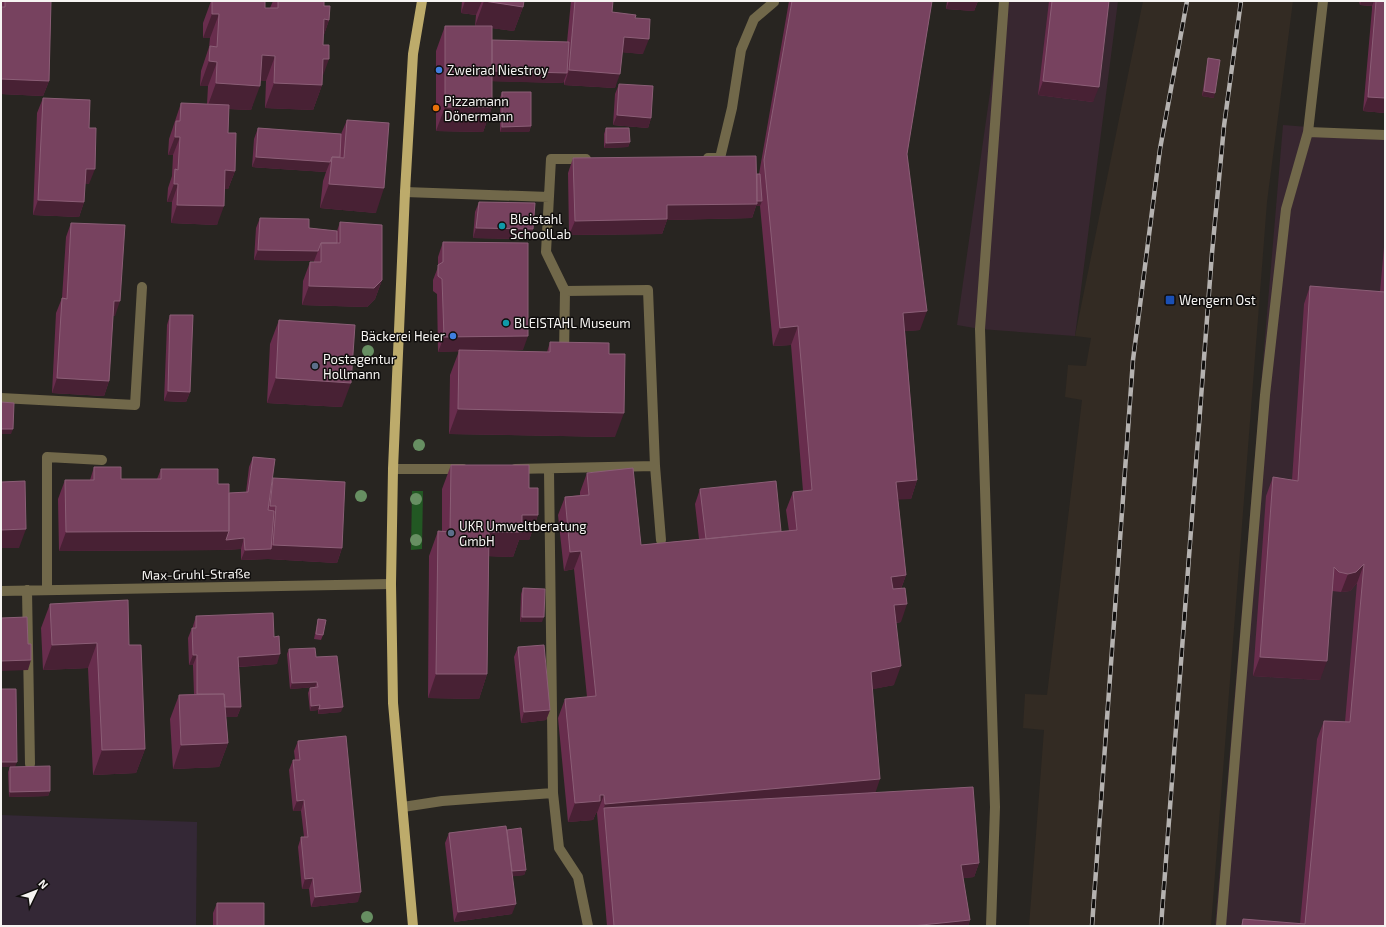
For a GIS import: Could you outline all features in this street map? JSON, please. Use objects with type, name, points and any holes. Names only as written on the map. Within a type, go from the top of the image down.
[{"type":"main road","points":[[413,926],[393,703],[391,584],[393,469],[405,192],[413,54],[422,1]]},
{"type":"street","points":[[991,926],[995,807],[980,329],[1004,1]]},
{"type":"street","points":[[1221,926],[1265,395],[1286,209],[1308,132],[1323,1]]},
{"type":"street","points":[[697,158],[720,158],[732,108],[741,50],[754,19],[774,2]]},
{"type":"street","points":[[1308,132],[1385,135]]},
{"type":"street","points":[[564,355],[565,291],[546,252],[550,159],[597,159]]},
{"type":"street","points":[[405,192],[549,197]]},
{"type":"street","points":[[1,398],[134,405],[142,287]]},
{"type":"street","points":[[565,291],[648,290],[655,466],[661,540]]},
{"type":"street","points":[[47,590],[47,457],[102,460]]},
{"type":"street","points":[[502,469],[549,470],[655,466]]},
{"type":"street","points":[[393,469],[471,469]]},
{"type":"street","points":[[549,470],[553,793],[559,848],[578,877],[588,926]]},
{"type":"street","name":"Max-Gruhl-Straße","points":[[1,591],[391,584]]},
{"type":"street","points":[[27,590],[30,764]]},
{"type":"street","points":[[402,807],[442,801],[553,793]]},
{"type":"shaded area","points":[[1003,1],[1118,1],[1075,336],[980,329],[957,325]]},
{"type":"shaded area","points":[[1143,1],[1293,1],[1267,202],[1211,926],[1029,926],[1044,730],[1023,728],[1025,694],[1047,695],[1082,400],[1065,397],[1068,365],[1086,366],[1091,338],[1075,336]]},
{"type":"shaded area","points":[[1283,125],[1385,133],[1385,926],[1215,926]]},
{"type":"shaded area","points":[[1,815],[197,822],[196,926],[1,926]]},
{"type":"green space","points":[[412,491],[423,491],[422,549],[411,550]]},
{"type":"building","points":[[5,1],[51,1],[49,81],[1,79],[1,7],[5,7]]},
{"type":"building","points":[[212,1],[265,1],[265,8],[278,8],[278,1],[324,1],[324,6],[330,6],[329,20],[324,19],[323,45],[329,45],[329,59],[323,59],[322,85],[274,83],[275,56],[262,55],[260,86],[216,83],[217,62],[209,61],[210,46],[217,47],[219,14],[212,14]]},
{"type":"building","points":[[484,1],[524,1],[523,7]]},
{"type":"building","points":[[575,1],[613,1],[612,12],[636,15],[635,18],[650,19],[649,39],[624,37],[620,74],[569,70]]},
{"type":"building","points":[[792,1],[932,1],[907,154],[927,311],[903,313],[917,480],[896,482],[906,575],[891,577],[893,589],[905,588],[907,604],[894,605],[901,666],[871,672],[880,779],[605,804],[604,795],[600,795],[600,801],[575,803],[565,699],[596,696],[581,551],[570,552],[565,497],[589,495],[587,473],[633,468],[641,545],[797,530],[793,492],[812,490],[798,326],[780,328],[764,160]]},
{"type":"building","points":[[1052,1],[1109,1],[1099,87],[1043,81]]},
{"type":"building","points":[[1376,1],[1385,1],[1385,98],[1368,97]]},
{"type":"building","points":[[445,26],[492,26],[492,107],[445,107]]},
{"type":"building","points":[[492,40],[569,42],[567,73],[492,71]]},
{"type":"building","points":[[1208,58],[1220,60],[1215,93],[1204,91]]},
{"type":"building","points":[[619,84],[653,86],[651,118],[617,115]]},
{"type":"building","points":[[502,92],[531,92],[531,126],[502,127]]},
{"type":"building","points":[[43,98],[90,100],[89,128],[96,128],[95,169],[86,169],[84,202],[38,200]]},
{"type":"building","points":[[181,103],[229,105],[228,133],[236,133],[235,171],[225,170],[224,206],[177,205],[178,184],[174,184],[175,169],[178,170],[180,137],[175,137],[176,121],[180,121]]},
{"type":"building","points":[[347,120],[389,123],[384,188],[329,184],[332,157],[344,158]]},
{"type":"building","points":[[258,128],[341,134],[340,157],[332,157],[330,162],[256,157]]},
{"type":"building","points":[[606,128],[629,128],[630,142],[606,143]]},
{"type":"building","points":[[756,156],[757,204],[667,205],[667,219],[575,221],[573,158]]},
{"type":"building","points":[[757,174],[760,174],[762,201],[757,201]]},
{"type":"building","points":[[479,202],[535,203],[533,229],[476,228]]},
{"type":"building","points":[[260,218],[309,219],[309,228],[337,231],[337,243],[321,243],[318,251],[258,250]]},
{"type":"building","points":[[340,222],[382,225],[382,280],[374,288],[309,286],[310,262],[321,262],[321,243],[340,243]]},
{"type":"building","points":[[71,223],[125,225],[120,301],[114,301],[109,381],[57,378],[62,298],[67,299]]},
{"type":"building","points":[[443,242],[528,243],[528,336],[444,337],[442,279],[438,276],[438,265],[443,262]]},
{"type":"building","points":[[1310,286],[1385,292],[1385,926],[1242,926],[1243,919],[1305,924],[1324,721],[1350,722],[1364,564],[1356,572],[1348,574],[1339,572],[1334,567],[1327,661],[1260,657],[1273,477],[1298,481]]},
{"type":"building","points":[[170,315],[193,315],[190,392],[168,391]]},
{"type":"building","points":[[279,320],[355,325],[351,383],[276,378]]},
{"type":"building","points":[[550,342],[609,343],[609,354],[625,354],[624,413],[458,409],[459,350],[550,352]]},
{"type":"building","points":[[1,402],[14,403],[13,429],[1,429]]},
{"type":"building","points":[[253,457],[275,459],[268,510],[274,511],[271,549],[245,550],[244,538],[226,540],[229,531],[229,493],[248,492]]},
{"type":"building","points":[[451,465],[529,465],[529,488],[538,488],[538,515],[522,515],[522,532],[489,532],[487,674],[436,674],[438,531],[450,532]]},
{"type":"building","points":[[94,467],[121,467],[121,479],[161,479],[161,469],[218,469],[218,484],[229,484],[229,531],[66,532],[65,480],[94,480]]},
{"type":"building","points":[[273,478],[345,482],[342,548],[273,545],[276,506],[270,506]]},
{"type":"building","points":[[25,481],[26,529],[1,530],[1,482]]},
{"type":"building","points":[[776,481],[781,531],[706,539],[700,489]]},
{"type":"building","points":[[523,588],[545,589],[544,617],[522,617]]},
{"type":"building","points":[[128,600],[129,645],[141,645],[145,749],[102,750],[97,643],[52,645],[50,604]]},
{"type":"building","points":[[273,613],[274,637],[279,636],[280,654],[238,657],[241,707],[225,707],[224,694],[197,694],[197,655],[193,655],[192,628],[196,628],[196,616]]},
{"type":"building","points":[[27,617],[28,644],[31,644],[31,660],[1,661],[1,618]]},
{"type":"building","points":[[318,619],[326,620],[323,635],[316,634]]},
{"type":"building","points":[[544,645],[550,710],[524,712],[518,647]]},
{"type":"building","points":[[315,648],[316,657],[337,656],[343,707],[319,709],[320,705],[311,706],[310,688],[318,687],[317,682],[292,683],[289,649]]},
{"type":"building","points":[[1,689],[16,689],[17,762],[1,762]]},
{"type":"building","points":[[224,694],[228,743],[181,745],[179,695]]},
{"type":"building","points":[[346,736],[361,892],[315,897],[313,878],[305,879],[301,837],[308,837],[304,800],[297,801],[293,760],[300,760],[298,741]]},
{"type":"building","points":[[50,766],[50,791],[10,792],[10,767]]},
{"type":"building","points":[[973,787],[979,863],[961,865],[970,920],[912,926],[614,926],[604,808]]},
{"type":"building","points":[[506,826],[516,904],[458,912],[449,833]]},
{"type":"building","points":[[521,828],[526,870],[512,871],[507,830]]},
{"type":"building","points":[[217,903],[264,903],[264,926],[217,926]]},
{"type":"railway","points":[[1092,926],[1133,360],[1160,149],[1187,1]]},
{"type":"railway","points":[[1161,926],[1212,253],[1224,126],[1241,1]]},
{"type":"place","name":"Zweirad Niestroy","points":[[439,70]]},
{"type":"place","name":"Pizzamann Dönermann","points":[[436,108]]},
{"type":"place","name":"Bleistahl SchoolLab","points":[[502,226]]},
{"type":"place","name":"Wengern Ost","points":[[1170,300]]},
{"type":"place","name":"BLEISTAHL Museum","points":[[506,323]]},
{"type":"place","name":"Bäckerei Heier","points":[[453,336]]},
{"type":"place","name":"Postagentur Hollmann","points":[[315,366]]},
{"type":"place","name":"UKR Umweltberatung GmbH","points":[[451,533]]}]
